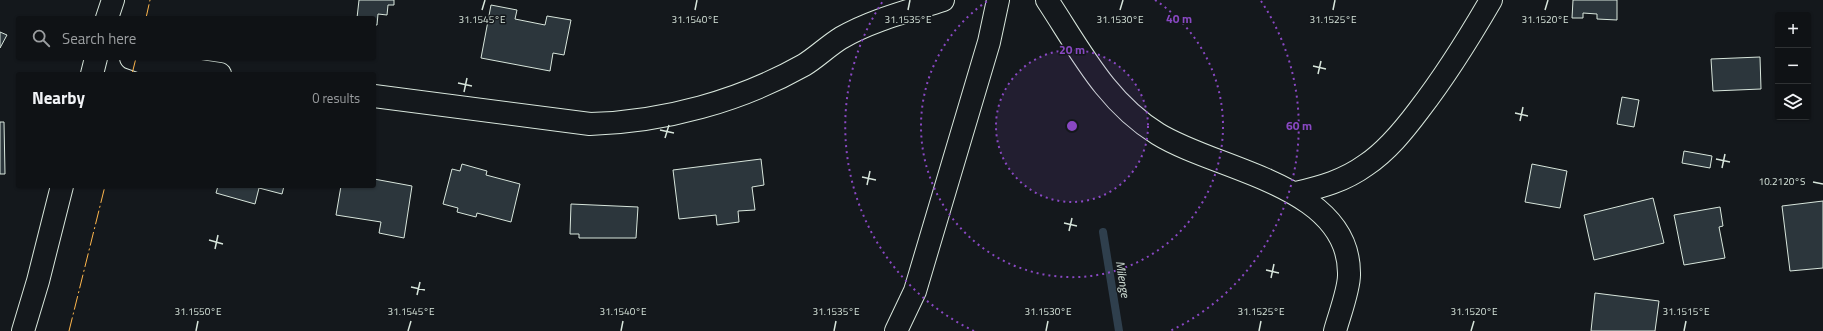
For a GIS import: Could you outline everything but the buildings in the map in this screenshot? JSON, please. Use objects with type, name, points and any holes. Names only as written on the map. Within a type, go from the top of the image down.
[{"type":"street","points":[[109,16],[113,0]]},
{"type":"street","points":[[376,96],[590,124],[616,123],[662,116],[720,102],[805,64],[841,38],[877,21],[943,0]]},
{"type":"street","points":[[896,331],[915,291],[989,42],[998,0]]},
{"type":"street","points":[[1047,0],[1109,94],[1128,111],[1158,134],[1194,151],[1296,193],[1323,215],[1338,233],[1346,251],[1349,276],[1335,331]]},
{"type":"street","points":[[1296,193],[1328,186],[1366,165],[1383,152],[1402,132],[1439,84],[1491,0]]},
{"type":"street","points":[[92,72],[96,60]]},
{"type":"street","points":[[137,60],[145,63],[206,72]]},
{"type":"street","points":[[24,331],[61,188]]},
{"type":"waterway","name":"Milenge","points":[[1103,232],[1119,331]]},
{"type":"power","points":[[146,16],[150,0]]},
{"type":"power","points":[[132,72],[136,60]]},
{"type":"power","points":[[69,331],[105,188]]}]
